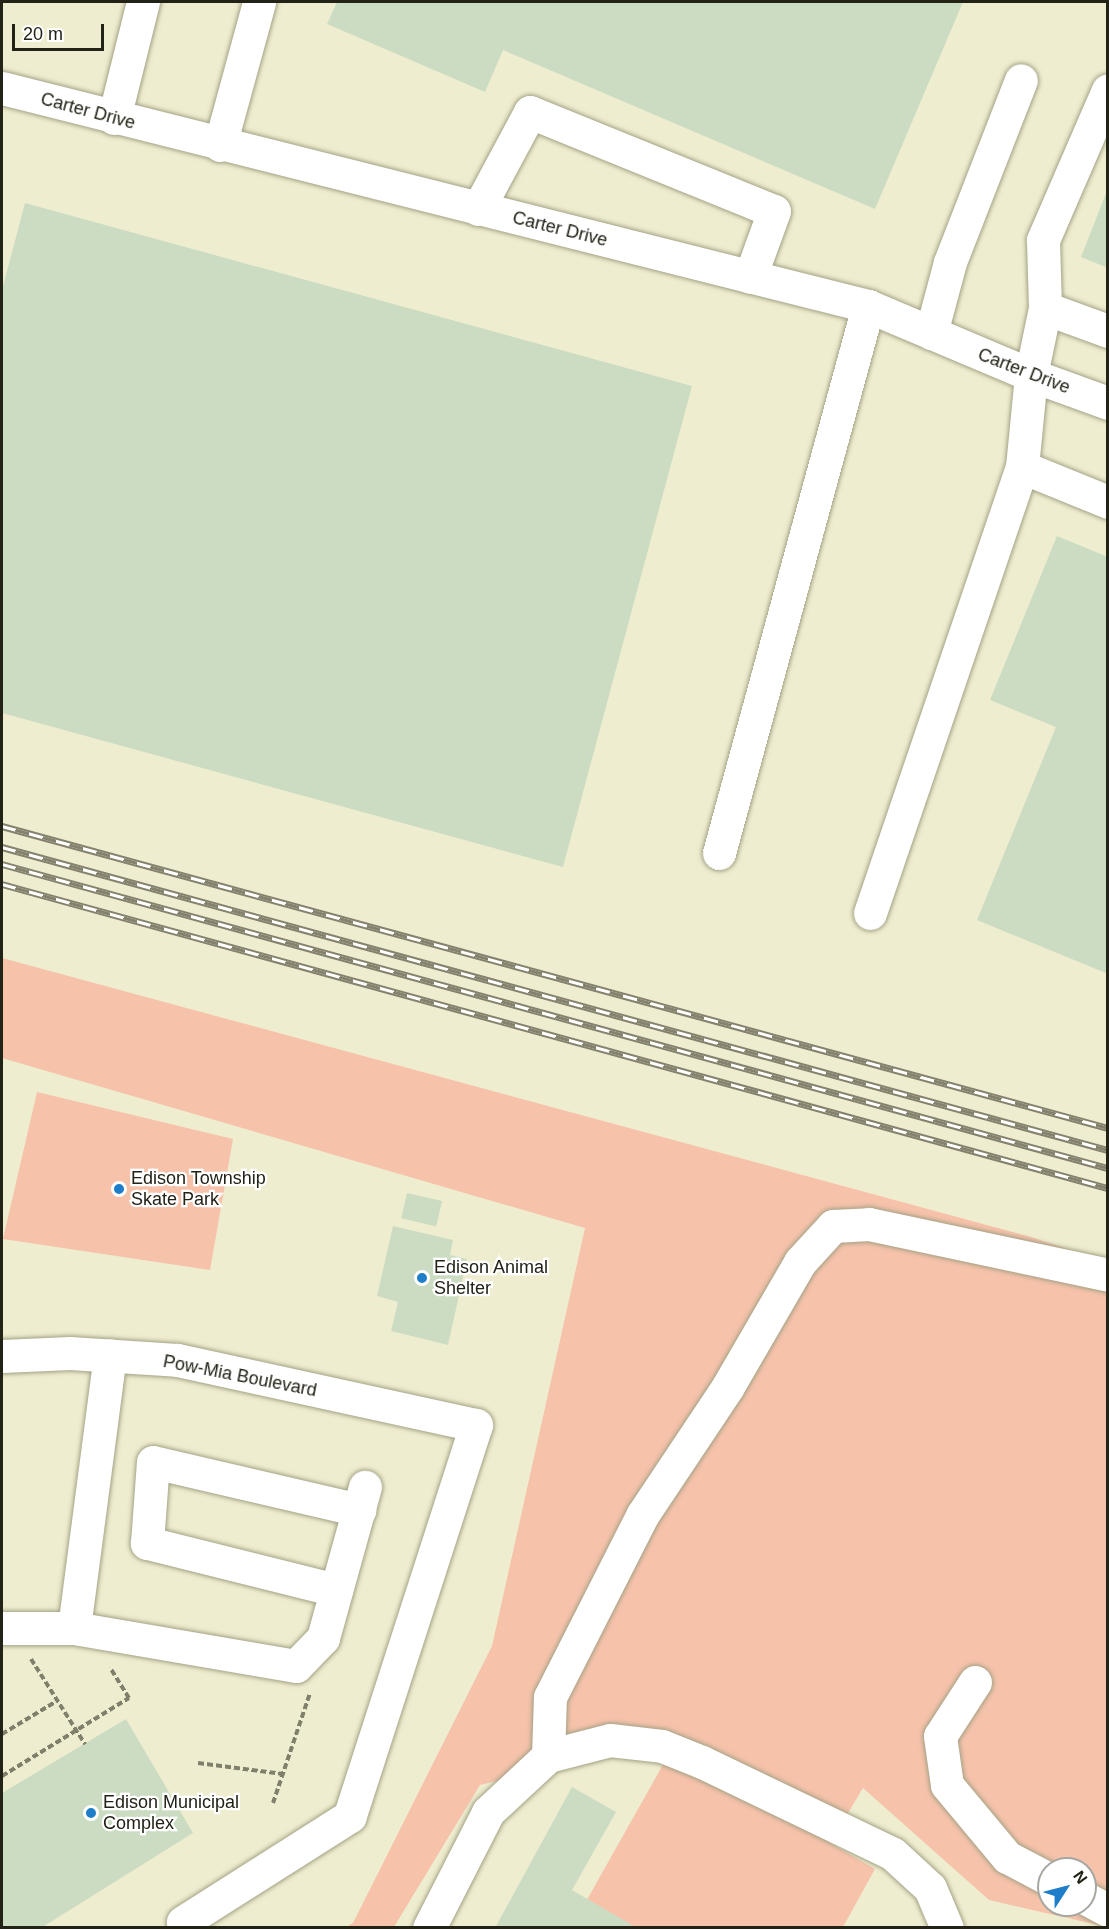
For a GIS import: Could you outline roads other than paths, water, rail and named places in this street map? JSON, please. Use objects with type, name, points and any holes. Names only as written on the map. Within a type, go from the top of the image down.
[{"type":"street","points":[[114,118],[143,2]]},
{"type":"street","points":[[220,145],[260,2]]},
{"type":"street","points":[[931,333],[950,262],[1021,80]]},
{"type":"street","name":"Carter Drive","points":[[2,88],[220,145],[868,306],[1031,375],[1107,403]]},
{"type":"street","points":[[870,913],[1022,467],[1031,375],[1045,308],[1043,240],[1107,90]]},
{"type":"street","points":[[478,209],[531,112],[774,211],[750,277]]},
{"type":"street","points":[[719,854],[868,306]]},
{"type":"street","points":[[1045,308],[1107,331]]},
{"type":"street","points":[[1022,467],[1107,502]]},
{"type":"street","points":[[548,1756],[550,1697],[643,1514],[727,1388],[800,1262],[833,1226],[869,1224],[1107,1275]]},
{"type":"street","name":"Pow-Mia Boulevard","points":[[2,1356],[70,1353],[177,1360],[476,1425],[350,1816],[183,1923]]},
{"type":"street","points":[[74,1628],[110,1355]]},
{"type":"street","points":[[2,1628],[74,1628],[296,1666],[322,1638],[336,1590],[362,1498],[153,1462],[147,1543],[336,1590]]},
{"type":"street","points":[[975,1682],[940,1736],[947,1785],[1007,1857],[1037,1873]]},
{"type":"street","points":[[429,1928],[488,1812],[548,1756],[610,1740],[662,1746],[702,1762],[893,1854],[930,1888],[947,1928]]},
{"type":"railway","points":[[2,826],[1108,1128]]},
{"type":"railway","points":[[2,847],[1108,1150]]},
{"type":"railway","points":[[2,864],[1108,1168]]},
{"type":"railway","points":[[2,884],[1108,1188]]},
{"type":"place","name":"Edison Township Skate Park","points":[[119,1189]]},
{"type":"place","name":"Edison Animal Shelter","points":[[422,1278]]},
{"type":"place","name":"Edison Municipal Complex","points":[[91,1813]]}]
